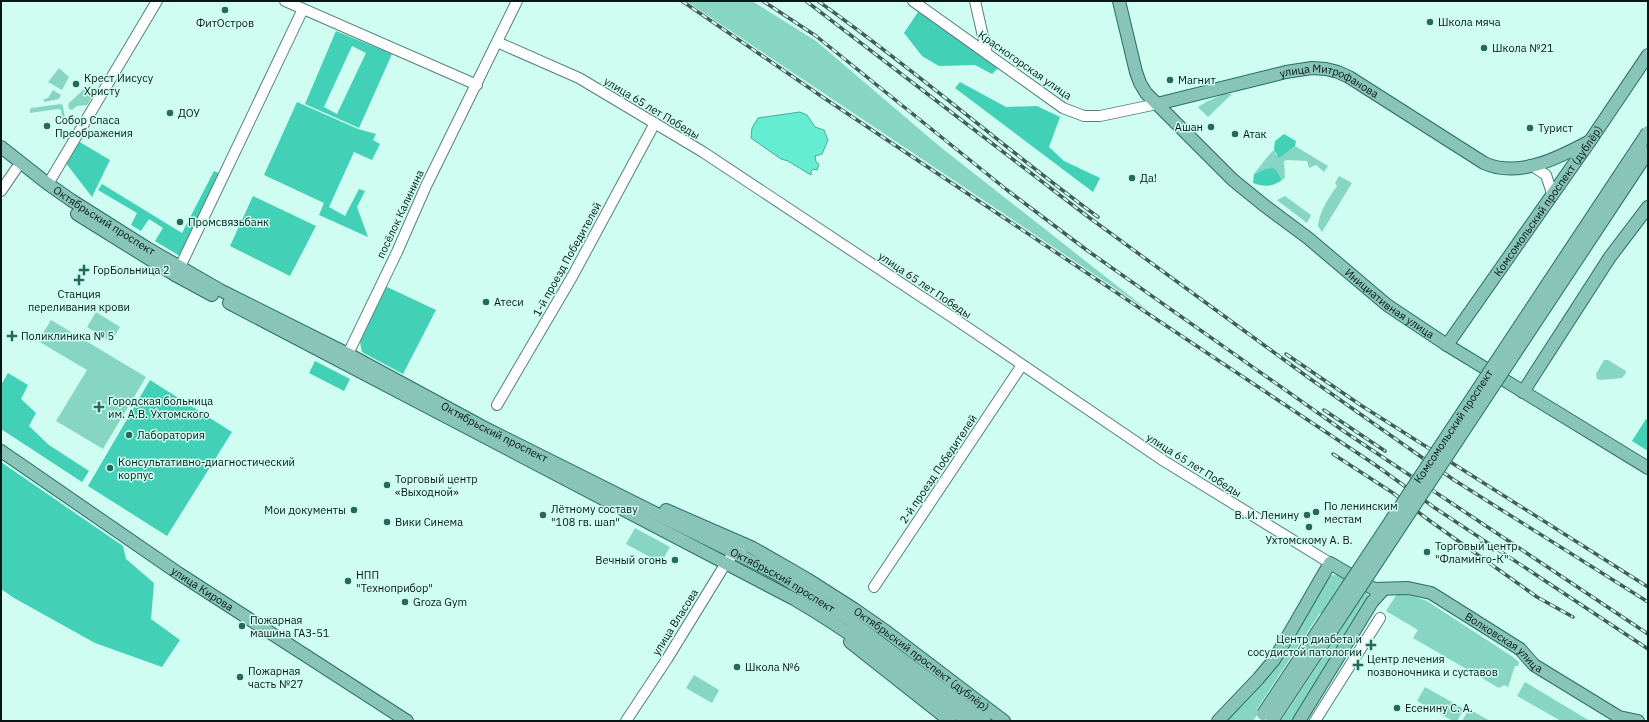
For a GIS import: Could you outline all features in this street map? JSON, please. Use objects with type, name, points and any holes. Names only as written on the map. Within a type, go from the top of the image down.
[{"type":"main road","points":[[1119,1],[1140,83],[1146,93],[1157,104]]},
{"type":"main road","name":"Комсомольский проспект (дублёр)","points":[[1447,346],[1648,55]]},
{"type":"main road","name":"улица Митрофанова","points":[[1157,104],[1286,72],[1312,68],[1326,68],[1349,77],[1488,165],[1498,168],[1531,165],[1562,156],[1590,141]]},
{"type":"main road","name":"Инициативная улица","points":[[1157,104],[1206,154],[1256,199],[1308,238],[1387,305],[1447,346],[1648,468]]},
{"type":"main road","name":"Комсомольский проспект","points":[[1265,719],[1648,132]]},
{"type":"main road","name":"Октябрьский проспект","points":[[1,147],[48,184],[105,222],[220,290],[809,608],[868,646],[968,721]]},
{"type":"main road","name":"Комсомольский проспект","points":[[1265,719],[1648,152]]},
{"type":"main road","name":"Октябрьский проспект","points":[[1,157],[54,199],[175,275],[777,574],[847,618],[985,721]]},
{"type":"main road","points":[[1523,392],[1610,256],[1648,207]]},
{"type":"main road","name":"улица Кирова","points":[[1,451],[178,573],[407,721]]},
{"type":"main road","name":"Октябрьский проспект (дублёр)","points":[[600,486],[676,514],[754,548],[854,609],[1004,721]]},
{"type":"main road","points":[[1218,721],[1274,660],[1330,563],[1372,588],[1383,590]]},
{"type":"main road","name":"Волковская улица","points":[[1383,590],[1408,588],[1431,593],[1520,649],[1534,665],[1628,720]]},
{"type":"main road","points":[[1299,721],[1372,602],[1383,590]]},
{"type":"main road","points":[[809,608],[885,671],[950,721]]},
{"type":"street","points":[[48,184],[157,1]]},
{"type":"street","points":[[285,1],[476,86]]},
{"type":"street","name":"Красногорская улица","points":[[913,1],[1063,108],[1084,116],[1109,115],[1157,104]]},
{"type":"street","points":[[975,1],[987,54]]},
{"type":"street","name":"посёлок Калинина","points":[[346,359],[397,252],[426,186],[476,86],[515,2]]},
{"type":"street","points":[[180,267],[303,9]]},
{"type":"street","name":"улица 65 лет Победы","points":[[497,42],[579,78],[703,152],[1164,461],[1330,563]]},
{"type":"street","name":"1-й проезд Победителей","points":[[497,405],[572,277],[655,123]]},
{"type":"street","points":[[1531,165],[1546,175],[1551,190],[1551,196]]},
{"type":"street","points":[[1,191],[16,169]]},
{"type":"street","name":"2-й проезд Победителей","points":[[874,587],[1022,365]]},
{"type":"street","points":[[735,552],[754,548]]},
{"type":"street","name":"улица Власова","points":[[626,721],[735,552]]},
{"type":"street","points":[[1315,721],[1380,618]]},
{"type":"shaded area","points":[[686,1],[752,1],[816,41],[938,145],[1149,311]]},
{"type":"shaded area","points":[[920,9],[1001,65],[992,74],[975,65],[939,66],[922,56],[904,33]]},
{"type":"shaded area","points":[[336,31],[392,54],[359,128],[305,104]],"holes":[[[352,46],[366,53],[337,114],[324,107]]]},
{"type":"shaded area","points":[[59,68],[69,77],[62,90],[48,82]]},
{"type":"shaded area","points":[[960,82],[1006,107],[1037,106],[1060,117],[1049,147],[1064,161],[1100,178],[1093,192],[955,88]]},
{"type":"shaded area","points":[[53,90],[61,95],[59,99],[44,102],[44,99],[48,98]]},
{"type":"shaded area","points":[[83,90],[88,90],[94,94],[87,105],[77,106],[72,110],[69,109],[68,104]]},
{"type":"shaded area","points":[[1224,94],[1232,94],[1208,117],[1198,107],[1208,101]]},
{"type":"shaded area","points":[[297,102],[358,129],[376,134],[373,140],[380,144],[372,160],[354,152],[329,207],[345,216],[359,189],[365,191],[357,207],[368,237],[319,215],[324,203],[264,175]]},
{"type":"shaded area","points":[[61,104],[63,106],[65,119],[62,119],[61,110],[58,109],[30,113],[31,108]]},
{"type":"shaded area","points":[[800,112],[807,115],[815,127],[824,130],[828,140],[822,154],[815,156],[816,162],[819,164],[817,170],[813,169],[811,171],[811,175],[788,161],[781,159],[751,138],[752,128],[758,118]]},
{"type":"shaded area","points":[[1284,134],[1296,141],[1295,146],[1279,158],[1274,150],[1275,141]]},
{"type":"shaded area","points":[[78,141],[110,160],[92,197],[65,162]]},
{"type":"shaded area","points":[[1295,146],[1328,166],[1324,172],[1316,165],[1309,168],[1307,161],[1287,160],[1284,161],[1285,178],[1282,180],[1277,171],[1265,169],[1254,174],[1274,150],[1276,155],[1290,150]]},
{"type":"shaded area","points":[[1273,168],[1277,171],[1282,180],[1268,186],[1253,183],[1254,174],[1265,169]]},
{"type":"shaded area","points":[[214,171],[223,175],[183,258],[155,241],[163,228],[149,219],[141,231],[131,225],[137,213],[98,190],[102,184],[182,233]]},
{"type":"shaded area","points":[[1339,176],[1352,183],[1322,232],[1318,226],[1321,215],[1337,186],[1335,183]]},
{"type":"shaded area","points":[[253,196],[316,226],[290,276],[230,246]]},
{"type":"shaded area","points":[[1285,196],[1311,215],[1307,223],[1277,200]]},
{"type":"shaded area","points":[[385,286],[436,310],[403,374],[362,352],[360,342]]},
{"type":"shaded area","points":[[96,312],[120,327],[111,342],[87,327]]},
{"type":"shaded area","points":[[51,320],[146,377],[103,449],[56,421],[87,370],[38,341]]},
{"type":"shaded area","points":[[1604,360],[1608,360],[1626,371],[1626,373],[1622,378],[1597,379],[1596,374]]},
{"type":"shaded area","points":[[315,361],[350,379],[344,391],[309,373]]},
{"type":"shaded area","points":[[8,373],[28,385],[21,399],[36,413],[29,426],[49,445],[89,471],[82,482],[1,429],[1,385]]},
{"type":"shaded area","points":[[150,380],[232,432],[167,536],[88,486]]},
{"type":"shaded area","points":[[1646,419],[1648,420],[1648,451],[1632,441]]},
{"type":"shaded area","points":[[1,462],[123,546],[126,559],[154,583],[151,619],[180,640],[162,667],[95,643],[14,598],[1,589]]},
{"type":"shaded area","points":[[635,528],[670,547],[661,563],[626,544]]},
{"type":"shaded area","points":[[1333,575],[1343,576],[1360,585],[1369,598],[1295,721],[1281,721],[1342,628],[1320,613],[1257,709],[1260,711],[1253,721],[1223,721],[1328,577]]},
{"type":"shaded area","points":[[1397,594],[1413,596],[1427,601],[1519,662],[1518,666],[1515,666],[1508,687],[1504,685],[1499,688],[1413,638],[1418,630],[1386,611]]},
{"type":"shaded area","points":[[694,675],[719,690],[712,703],[686,688]]},
{"type":"shaded area","points":[[1525,682],[1590,721],[1561,721],[1517,696]]},
{"type":"shaded area","points":[[1425,687],[1464,709],[1457,721],[1453,721],[1417,701]]},
{"type":"shaded area","points":[[1469,709],[1490,721],[1462,721]]},
{"type":"railway","points":[[682,1],[824,98],[1374,464],[1435,508],[1648,649]]},
{"type":"railway","points":[[763,1],[816,36],[1007,190],[1088,251],[1345,432],[1648,634]]},
{"type":"railway","points":[[806,1],[1087,216],[1309,378],[1454,480],[1648,602]]},
{"type":"railway","points":[[818,1],[854,27],[1098,217]]},
{"type":"railway","points":[[1286,354],[1362,406],[1648,587]]},
{"type":"railway","points":[[1324,410],[1385,451]]},
{"type":"railway","points":[[1333,454],[1393,493],[1537,597],[1573,617]]},
{"type":"place","name":"ФитОстров","points":[[225,10]]},
{"type":"place","name":"Школа мяча","points":[[1430,22]]},
{"type":"place","name":"Школа №21","points":[[1484,48]]},
{"type":"place","name":"Магнит","points":[[1170,80]]},
{"type":"place","name":"Крест Иисусу Христу","points":[[76,84]]},
{"type":"place","name":"ДОУ","points":[[170,113]]},
{"type":"place","name":"Собор Спаса Преображения","points":[[47,126]]},
{"type":"place","name":"Ашан","points":[[1211,127]]},
{"type":"place","name":"Турист","points":[[1530,128]]},
{"type":"place","name":"Атак","points":[[1235,134]]},
{"type":"place","name":"Да!","points":[[1132,178]]},
{"type":"place","name":"Промсвязьбанк","points":[[180,222]]},
{"type":"place","name":"ГорБольница 2","points":[[84,270]]},
{"type":"place","name":"Станция переливания крови","points":[[79,280]]},
{"type":"place","name":"Атеси","points":[[486,302]]},
{"type":"place","name":"Поликлиника № 5","points":[[12,336]]},
{"type":"place","name":"Городская больница им. А.В. Ухтомского","points":[[99,407]]},
{"type":"place","name":"Лаборатория","points":[[129,435]]},
{"type":"place","name":"Консультативно-диагностический корпус","points":[[110,468]]},
{"type":"place","name":"Торговый центр «Выходной»","points":[[387,485]]},
{"type":"place","name":"Мои документы","points":[[354,510]]},
{"type":"place","name":"По ленинским местам","points":[[1316,512]]},
{"type":"place","name":"Лётному составу \"108 гв. шап\"","points":[[543,515]]},
{"type":"place","name":"В. И. Ленину","points":[[1307,515]]},
{"type":"place","name":"Вики Синема","points":[[387,522]]},
{"type":"place","name":"Ухтомскому А. В.","points":[[1309,527]]},
{"type":"place","name":"Торговый центр \"Фламинго-К\"","points":[[1427,552]]},
{"type":"place","name":"Вечный огонь","points":[[675,560]]},
{"type":"place","name":"НПП \"Техноприбор\"","points":[[348,581]]},
{"type":"place","name":"Groza Gym","points":[[405,602]]},
{"type":"place","name":"Пожарная машина ГАЗ-51","points":[[242,626]]},
{"type":"place","name":"Центр диабета и сосудистой патологии","points":[[1371,645]]},
{"type":"place","name":"Центр лечения позвоночника и суставов","points":[[1358,665]]},
{"type":"place","name":"Школа №6","points":[[737,667]]},
{"type":"place","name":"Пожарная часть №27","points":[[240,677]]},
{"type":"place","name":"Есенину С. А.","points":[[1397,708]]}]
